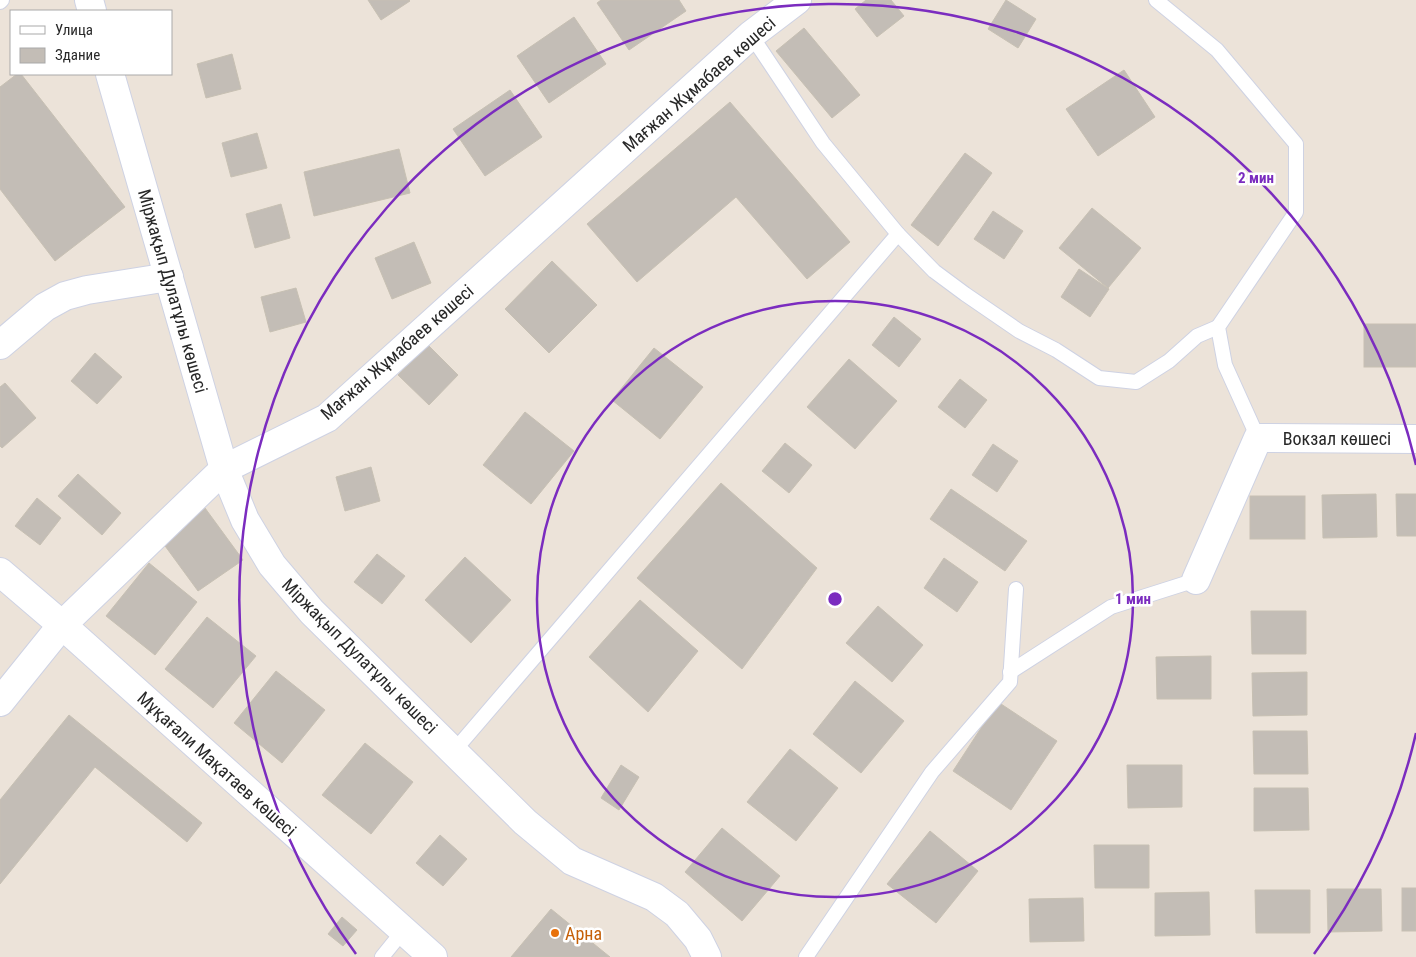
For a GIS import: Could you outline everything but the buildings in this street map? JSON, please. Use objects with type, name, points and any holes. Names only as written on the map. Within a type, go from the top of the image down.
[{"type":"street","name":"Мағжан Жұмабаев көшесі","points":[[0,702],[62,625],[224,469],[326,418],[751,35],[798,0]]},
{"type":"street","name":"Міржақып Дулатұлы көшесі","points":[[110,75],[224,469],[245,520],[272,565],[312,612],[525,822],[572,861],[654,897],[677,914],[698,939],[707,957]]},
{"type":"street","points":[[0,345],[45,307],[65,296],[87,290],[169,277]]},
{"type":"street","points":[[1196,580],[1258,438]]},
{"type":"street","name":"Вокзал көшесі","points":[[1258,438],[1416,439]]},
{"type":"street","name":"Мұқағали Мақатаев көшесі","points":[[0,572],[62,625],[433,957]]},
{"type":"lane","points":[[751,35],[823,143],[898,234],[934,271],[1019,331],[1056,350],[1100,378],[1136,382],[1169,361],[1197,336],[1218,327],[1296,212],[1296,144],[1217,50],[1156,0]]},
{"type":"lane","points":[[454,751],[898,234]]},
{"type":"lane","points":[[1218,327],[1225,365],[1258,438]]},
{"type":"lane","points":[[1010,672],[1111,607],[1196,580]]},
{"type":"lane","points":[[806,957],[932,772],[1010,682],[1016,589]]},
{"type":"lane","points":[[382,957],[403,931]]},
{"type":"place","name":"Арна","points":[[555,933]]}]
